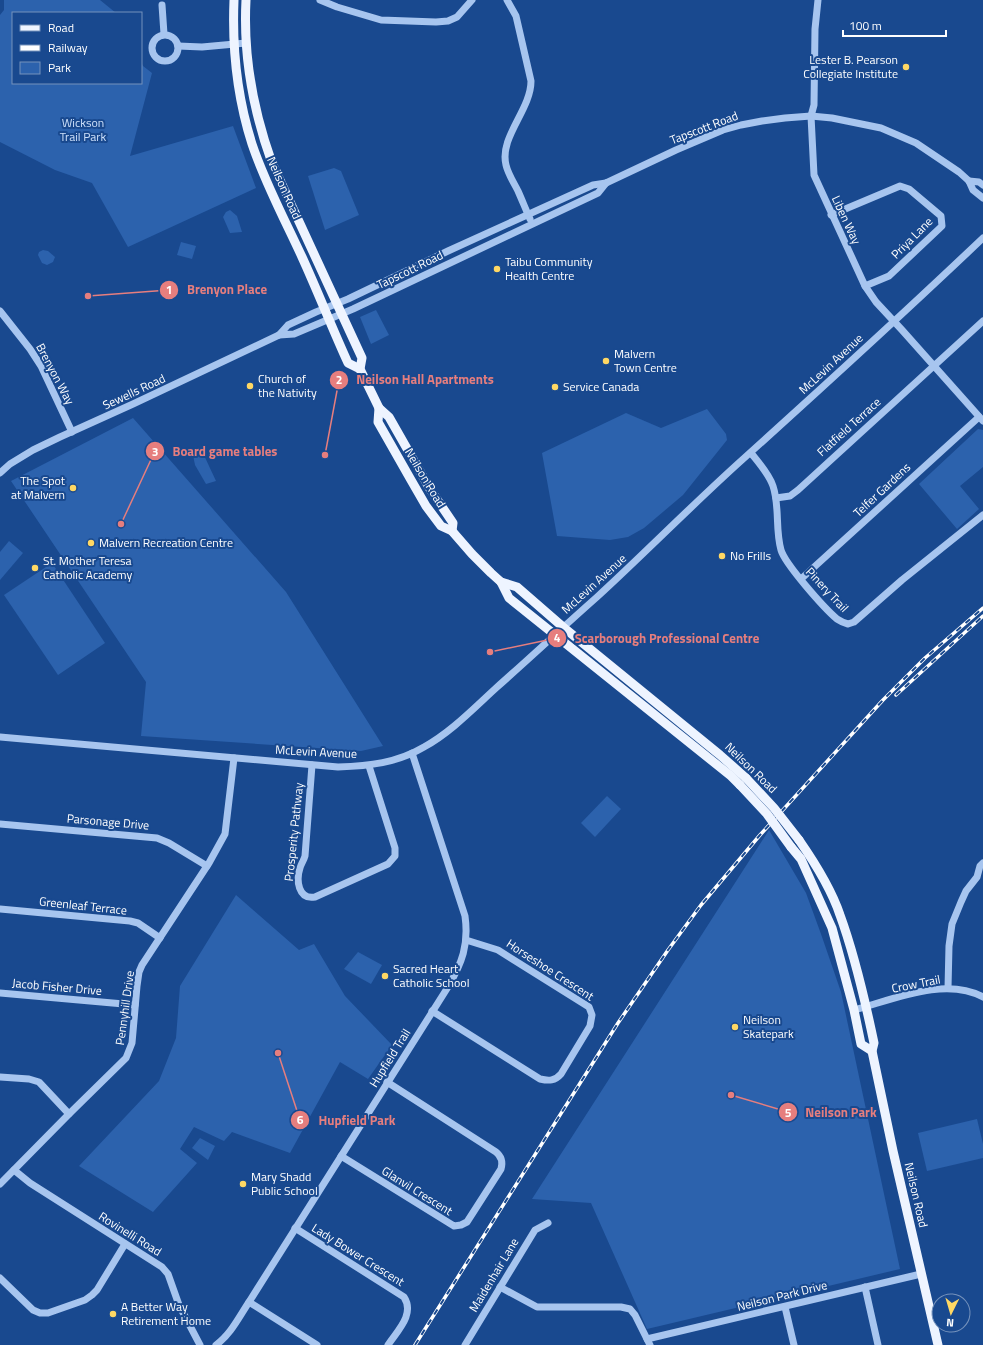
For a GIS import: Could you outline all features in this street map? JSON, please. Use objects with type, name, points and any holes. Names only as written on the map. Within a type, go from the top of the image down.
[{"type":"main road","name":"Neilson Road","points":[[234,0],[234,44],[236,69],[240,98],[252,144],[268,186],[303,259],[348,363],[360,369]]},
{"type":"main road","name":"Neilson Road","points":[[246,0],[246,43],[252,96],[264,142],[280,182],[362,358],[360,369],[379,408],[389,417],[418,469],[453,523],[452,531]]},
{"type":"main road","points":[[303,259],[314,254]]},
{"type":"main road","name":"Neilson Road","points":[[379,408],[378,422],[426,506],[441,526],[452,531],[490,573],[501,582],[517,587],[563,628],[720,755],[743,782],[801,859],[832,928],[854,1010],[861,1045],[872,1051]]},
{"type":"main road","points":[[408,475],[418,469]]},
{"type":"main road","name":"Neilson Road","points":[[501,582],[509,598],[731,776],[743,782],[774,808],[799,840],[826,884],[840,915],[866,1007],[874,1043],[872,1051],[938,1345]]},
{"type":"street","points":[[320,0],[337,7],[381,20],[436,22],[448,21],[457,17],[472,0]]},
{"type":"street","points":[[507,0],[516,16],[532,81],[526,102],[507,144],[505,153],[506,165],[532,223]]},
{"type":"street","name":"Liben Way","points":[[818,0],[815,29],[814,105],[812,116],[814,175],[831,215],[865,286],[876,302],[894,321]]},
{"type":"street","points":[[162,5],[164,34]]},
{"type":"street","points":[[164,34],[173,37],[178,46],[177,54],[172,59],[164,61],[156,58],[152,52],[154,40],[158,36],[164,34]]},
{"type":"street","points":[[178,46],[202,47],[246,43]]},
{"type":"street","name":"Tapscott Road","points":[[324,308],[338,304],[448,251],[593,185],[606,183],[723,130],[762,121],[812,116],[832,118],[881,128],[916,143],[959,172],[969,181],[973,190],[983,198]]},
{"type":"street","name":"Tapscott Road","points":[[969,181],[979,182],[983,185]]},
{"type":"street","name":"Tapscott Road","points":[[328,319],[342,314],[598,193],[606,183]]},
{"type":"street","name":"Priya Lane","points":[[831,215],[900,186],[910,189],[941,216],[942,226],[889,276],[865,286]]},
{"type":"street","name":"McLevin Avenue","points":[[0,737],[338,767],[369,766],[387,762],[423,748],[446,734],[563,628],[983,238]]},
{"type":"street","name":"Sewells Road","points":[[279,335],[288,325],[324,308]]},
{"type":"street","name":"Brenyon Way","points":[[0,311],[30,349],[41,366],[72,432]]},
{"type":"street","name":"Sewells Road","points":[[0,473],[10,464],[33,450],[279,335],[294,334],[328,319]]},
{"type":"street","points":[[894,321],[981,419]]},
{"type":"street","name":"Flatfield Terrace","points":[[776,498],[790,496],[798,490],[983,321]]},
{"type":"street","name":"Telfer Gardens","points":[[801,579],[981,419]]},
{"type":"street","name":"Pinery Trail","points":[[751,453],[769,476],[773,485],[778,518],[778,539],[784,558],[838,620],[848,624],[854,622],[908,575],[983,516]]},
{"type":"street","name":"Hupfield Trail","points":[[216,1345],[223,1340],[230,1331],[249,1302],[457,971],[462,959],[466,940],[465,916],[412,753]]},
{"type":"street","name":"Pennyhill Drive","points":[[0,1184],[126,1058],[132,1043],[136,986],[142,965],[207,866],[225,834],[234,758]]},
{"type":"street","name":"Prosperity Pathway","points":[[312,765],[305,856],[300,868],[299,887],[302,894],[311,898],[388,864],[395,856],[395,848],[369,766]]},
{"type":"street","name":"Parsonage Drive","points":[[0,824],[157,838],[169,843],[207,866]]},
{"type":"street","points":[[948,988],[949,946],[952,924],[966,891],[980,879],[980,866],[983,863]]},
{"type":"street","name":"Greenleaf Terrace","points":[[0,909],[130,921],[138,923],[160,938]]},
{"type":"street","name":"Horseshoe Crescent","points":[[432,1011],[540,1079],[546,1080],[553,1080],[560,1074],[590,1026],[592,1015],[589,1007],[498,950],[466,940]]},
{"type":"street","name":"Crow Trail","points":[[854,1010],[925,990],[948,988],[966,991],[983,997]]},
{"type":"street","name":"Jacob Fisher Drive","points":[[0,993],[135,1005]]},
{"type":"street","points":[[0,1077],[29,1079],[39,1082],[69,1114]]},
{"type":"street","name":"Glanvil Crescent","points":[[341,1156],[454,1226],[461,1226],[467,1222],[500,1169],[502,1163],[501,1158],[496,1152],[387,1082]]},
{"type":"street","name":"Rovinelli Road","points":[[14,1170],[30,1183],[162,1267],[168,1274],[179,1305],[200,1345]]},
{"type":"street","name":"Maidenhair Lane","points":[[465,1345],[535,1230],[548,1223]]},
{"type":"street","name":"Lady Bower Crescent","points":[[295,1228],[404,1297],[408,1306],[407,1315],[388,1345]]},
{"type":"street","points":[[0,1278],[33,1310],[40,1313],[48,1313],[85,1300],[92,1296],[125,1244]]},
{"type":"street","name":"Neilson Park Drive","points":[[649,1342],[921,1274]]},
{"type":"street","points":[[500,1287],[537,1307],[621,1307],[630,1309],[635,1315],[649,1342]]},
{"type":"street","points":[[865,1287],[878,1345]]},
{"type":"street","points":[[249,1302],[317,1345]]},
{"type":"street","points":[[785,1307],[794,1345]]},
{"type":"green space","name":"Wickson Trail Park","points":[[4,0],[100,0],[115,12],[12,12],[12,84],[142,84],[142,64],[152,73],[130,156],[233,126],[256,188],[128,247],[92,183],[55,170],[0,142],[0,15],[4,10]]},
{"type":"green space","points":[[334,168],[341,171],[359,215],[325,230],[308,176]]},
{"type":"green space","points":[[230,210],[237,216],[242,232],[230,233],[223,217],[226,212]]},
{"type":"green space","points":[[181,242],[196,246],[192,259],[177,255]]},
{"type":"green space","points":[[43,250],[48,251],[55,257],[53,262],[47,265],[42,263],[38,255],[39,252]]},
{"type":"green space","points":[[376,310],[389,335],[371,344],[360,317]]},
{"type":"green space","points":[[707,409],[726,434],[727,440],[683,495],[644,528],[628,537],[610,540],[557,536],[542,453],[626,413],[661,428]]},
{"type":"green space","points":[[133,418],[286,592],[383,746],[361,751],[141,736],[146,682],[11,481]]},
{"type":"green space","points":[[978,429],[983,430],[983,467],[960,486],[979,509],[957,529],[919,484]]},
{"type":"green space","points":[[202,451],[216,481],[206,484],[195,465],[193,455]]},
{"type":"green space","points":[[9,541],[23,553],[0,580],[0,552]]},
{"type":"green space","points":[[52,563],[105,643],[58,675],[4,595]]},
{"type":"green space","points":[[607,796],[621,809],[595,837],[581,823]]},
{"type":"green space","points":[[769,830],[806,893],[841,992],[900,1269],[647,1329],[591,1203],[532,1199]]},
{"type":"green space","points":[[236,895],[299,950],[314,944],[345,996],[392,1045],[368,1079],[340,1062],[290,1153],[232,1132],[224,1141],[194,1127],[180,1149],[197,1163],[153,1212],[79,1166],[159,1081],[176,1038],[180,986]]},
{"type":"green space","points":[[358,952],[382,965],[371,984],[344,969]]},
{"type":"green space","points":[[977,1119],[983,1144],[983,1158],[927,1171],[918,1133]]},
{"type":"green space","points":[[200,1138],[215,1146],[208,1160],[192,1148]]},
{"type":"railway","points":[[415,1345],[618,1023],[701,905],[760,835],[883,700],[925,658],[983,608]]},
{"type":"railway","points":[[896,695],[983,616]]},
{"type":"place","name":"Lester B. Pearson Collegiate Institute","points":[[906,67]]},
{"type":"place","name":"Taibu Community Health Centre","points":[[497,269]]},
{"type":"place","name":"Brenyon Place","points":[[88,296]]},
{"type":"place","name":"Malvern Town Centre","points":[[606,361]]},
{"type":"place","name":"Church of the Nativity","points":[[250,386]]},
{"type":"place","name":"Service Canada","points":[[555,387]]},
{"type":"place","name":"Neilson Hall Apartments","points":[[325,455]]},
{"type":"place","name":"The Spot at Malvern","points":[[73,488]]},
{"type":"place","name":"Board game tables","points":[[121,524]]},
{"type":"place","name":"Malvern Recreation Centre","points":[[91,543]]},
{"type":"place","name":"No Frills","points":[[722,556]]},
{"type":"place","name":"St. Mother Teresa Catholic Academy","points":[[35,568]]},
{"type":"place","name":"Scarborough Professional Centre","points":[[490,652]]},
{"type":"place","name":"Sacred Heart Catholic School","points":[[385,976]]},
{"type":"place","name":"Neilson Skatepark","points":[[735,1027]]},
{"type":"place","name":"Hupfield Park","points":[[278,1053]]},
{"type":"place","name":"Neilson Park","points":[[731,1095]]},
{"type":"place","name":"Mary Shadd Public School","points":[[243,1184]]},
{"type":"place","name":"A Better Way Retirement Home","points":[[113,1314]]}]
